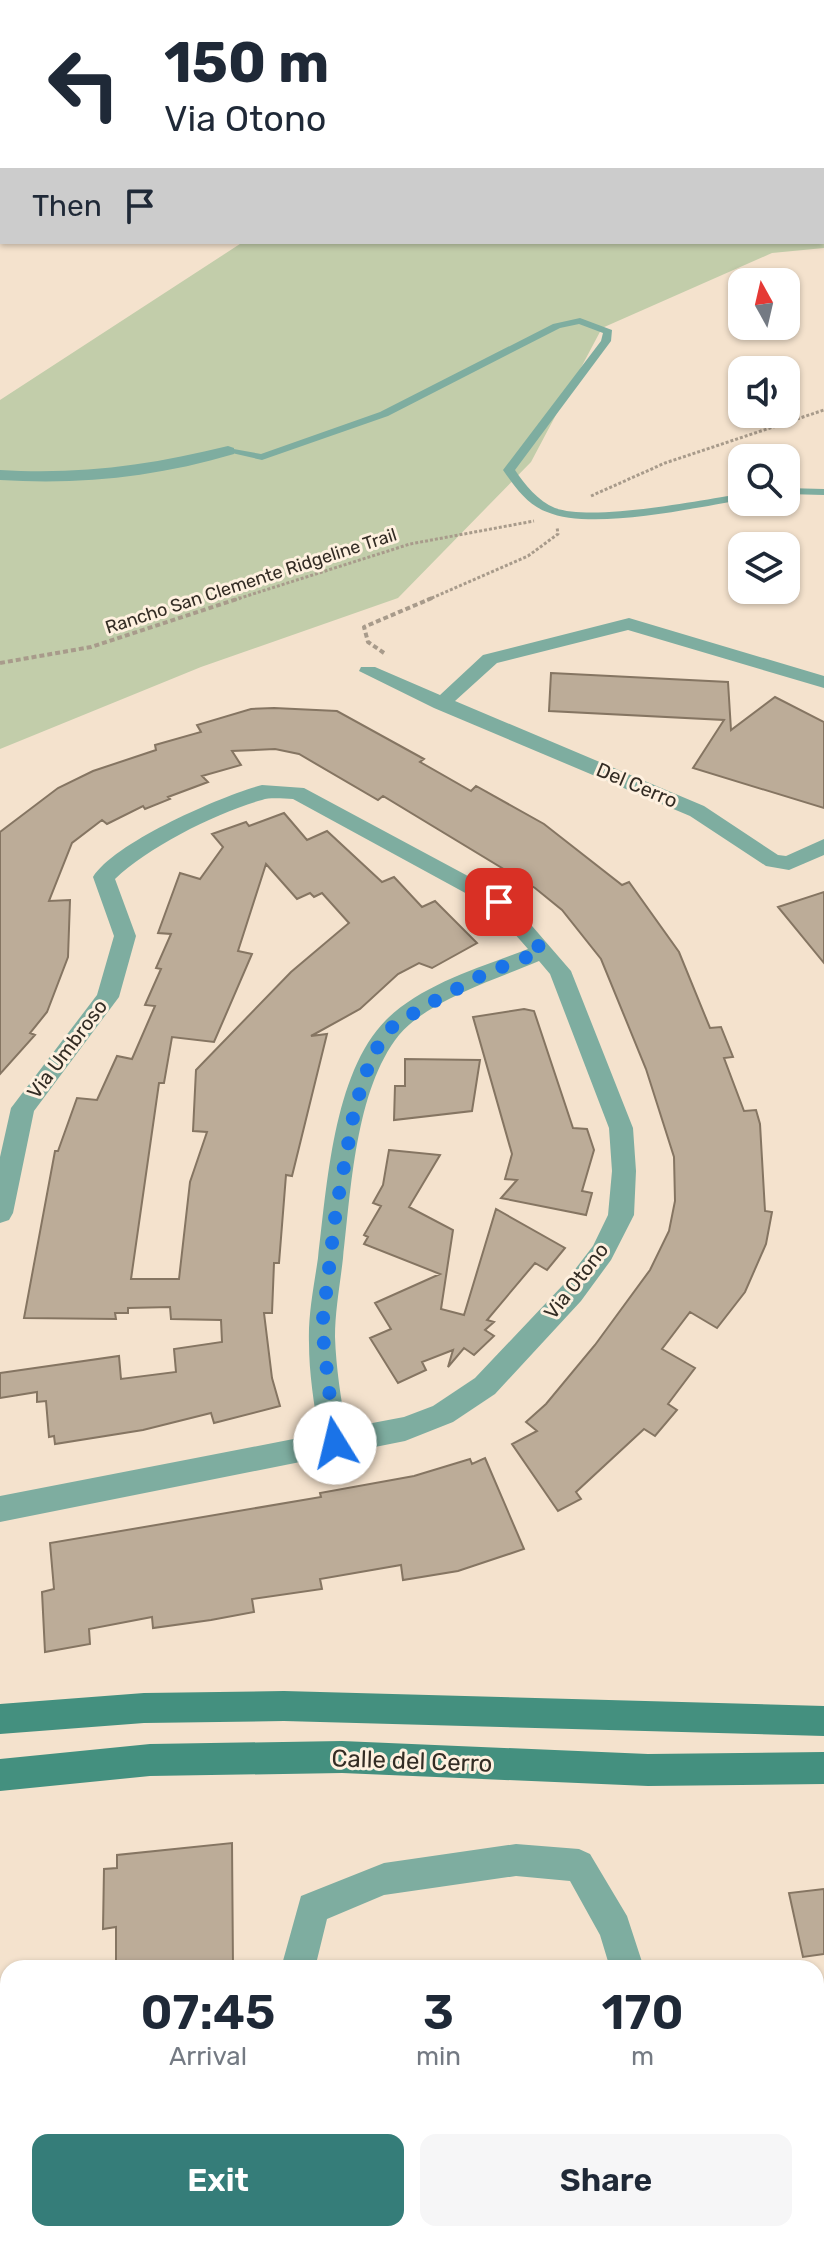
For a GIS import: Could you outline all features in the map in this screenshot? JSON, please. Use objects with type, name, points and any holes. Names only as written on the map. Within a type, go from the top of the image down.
[{"type":"main road","points":[[0,1719],[144,1708],[284,1706],[824,1721]]},
{"type":"main road","name":"Calle del Cerro","points":[[0,1775],[150,1760],[342,1757],[648,1770],[824,1768]]},
{"type":"street","points":[[0,475],[47,479],[130,475],[228,451]]},
{"type":"street","points":[[441,704],[490,659],[629,624],[824,682]]},
{"type":"street","name":"Del Cerro","points":[[368,671],[697,811],[773,861],[789,863],[824,846]]},
{"type":"street","name":"Via Otono","points":[[0,1509],[335,1443],[417,1424],[443,1414],[485,1386],[572,1293],[602,1253],[621,1215],[624,1171],[621,1128],[560,971],[499,902],[334,809],[297,793],[262,792]]},
{"type":"street","name":"Via Umbroso","points":[[0,1213],[23,1108],[108,997],[125,936],[104,877],[124,858],[165,834],[262,792]]},
{"type":"street","points":[[335,1443],[322,1327],[341,1181],[355,1107],[372,1055],[393,1026],[427,1005],[486,973],[543,951]]},
{"type":"street","points":[[300,1960],[313,1908],[384,1879],[516,1860],[579,1865],[615,1928],[625,1960]]},
{"type":"lane","points":[[228,451],[262,457],[344,429],[425,394],[557,326],[580,321],[608,332],[606,341],[509,470],[522,490],[554,512],[639,511],[728,499]]},
{"type":"lane","points":[[800,491],[824,492]]},
{"type":"path","name":"Rancho San Clemente Ridgeline Trail","points":[[0,663],[93,646],[342,563],[466,531],[521,526],[665,463],[824,410]]},
{"type":"path","points":[[388,656],[368,642],[364,627],[528,556],[558,534],[554,512]]},
{"type":"green space","points":[[240,244],[824,244],[824,248],[772,253],[738,268],[728,268],[728,272],[602,328],[531,462],[398,598],[201,667],[0,749],[0,400]]},
{"type":"building","points":[[551,673],[728,682],[731,730],[775,697],[824,722],[824,808],[693,768],[724,720],[549,711]]},
{"type":"building","points":[[251,709],[337,711],[424,759],[420,762],[471,791],[476,786],[544,824],[622,885],[629,882],[679,952],[710,1028],[721,1027],[733,1057],[724,1058],[744,1111],[756,1110],[760,1124],[765,1211],[772,1212],[766,1244],[745,1292],[717,1328],[690,1312],[662,1349],[695,1368],[668,1404],[677,1410],[655,1436],[644,1429],[576,1492],[581,1499],[558,1511],[512,1444],[537,1431],[526,1422],[546,1404],[595,1345],[650,1270],[669,1231],[675,1201],[674,1157],[646,1069],[601,959],[562,910],[535,888],[383,796],[378,800],[299,754],[275,749],[232,751],[241,765],[202,776],[208,782],[145,809],[143,806],[107,824],[102,820],[72,843],[49,901],[70,900],[68,957],[47,1012],[30,1033],[35,1035],[0,1074],[0,832],[58,788],[93,771],[156,750],[155,745],[201,732],[197,725]]},
{"type":"building","points":[[284,813],[307,840],[327,831],[382,882],[394,877],[422,907],[435,901],[477,943],[432,968],[419,963],[398,974],[360,1009],[311,1036],[327,1034],[292,1176],[286,1175],[279,1263],[274,1263],[272,1313],[264,1313],[272,1378],[280,1406],[214,1423],[211,1413],[143,1430],[55,1444],[54,1436],[49,1437],[46,1401],[37,1402],[37,1392],[0,1398],[0,1373],[119,1356],[121,1379],[176,1372],[174,1349],[222,1342],[221,1320],[171,1319],[170,1307],[128,1308],[128,1313],[115,1313],[116,1319],[24,1318],[55,1151],[58,1151],[77,1098],[97,1100],[117,1056],[132,1059],[155,1006],[145,1005],[161,969],[156,968],[171,934],[158,933],[180,873],[200,879],[223,847],[212,834],[246,822],[249,826]],"holes":[[[266,864],[297,899],[310,893],[314,897],[322,893],[349,923],[291,972],[196,1070],[193,1131],[207,1132],[190,1182],[179,1279],[131,1279],[159,1083],[164,1083],[172,1037],[214,1042],[252,954],[238,951]]]},
{"type":"building","points":[[824,892],[824,963],[778,907]]},
{"type":"building","points":[[524,1009],[534,1011],[573,1128],[587,1129],[594,1150],[582,1191],[592,1193],[586,1215],[501,1198],[517,1180],[505,1179],[512,1154],[473,1017]]},
{"type":"building","points":[[405,1059],[480,1060],[472,1111],[394,1120],[395,1086],[405,1086]]},
{"type":"building","points":[[389,1150],[440,1155],[409,1207],[453,1230],[441,1309],[464,1315],[496,1209],[565,1248],[547,1270],[535,1263],[487,1320],[494,1322],[485,1330],[494,1336],[474,1355],[464,1348],[448,1367],[453,1350],[422,1362],[426,1370],[398,1383],[370,1338],[391,1329],[375,1303],[440,1274],[364,1244],[368,1237],[364,1235],[381,1206],[373,1203],[383,1185]]},
{"type":"building","points":[[485,1458],[524,1549],[458,1571],[403,1580],[401,1565],[320,1579],[322,1589],[252,1599],[254,1612],[153,1628],[152,1617],[89,1629],[90,1644],[45,1652],[42,1592],[54,1589],[50,1543],[321,1497],[320,1493],[414,1476],[470,1459],[472,1464]]},
{"type":"building","points":[[232,1843],[233,1960],[116,1960],[116,1927],[103,1929],[104,1869],[117,1868],[117,1855]]},
{"type":"building","points":[[824,1889],[824,1954],[803,1957],[789,1893]]},
{"type":"route","points":[[335,1443],[322,1327],[336,1210],[355,1107],[372,1055],[393,1026],[486,973],[543,951],[499,902]]}]
